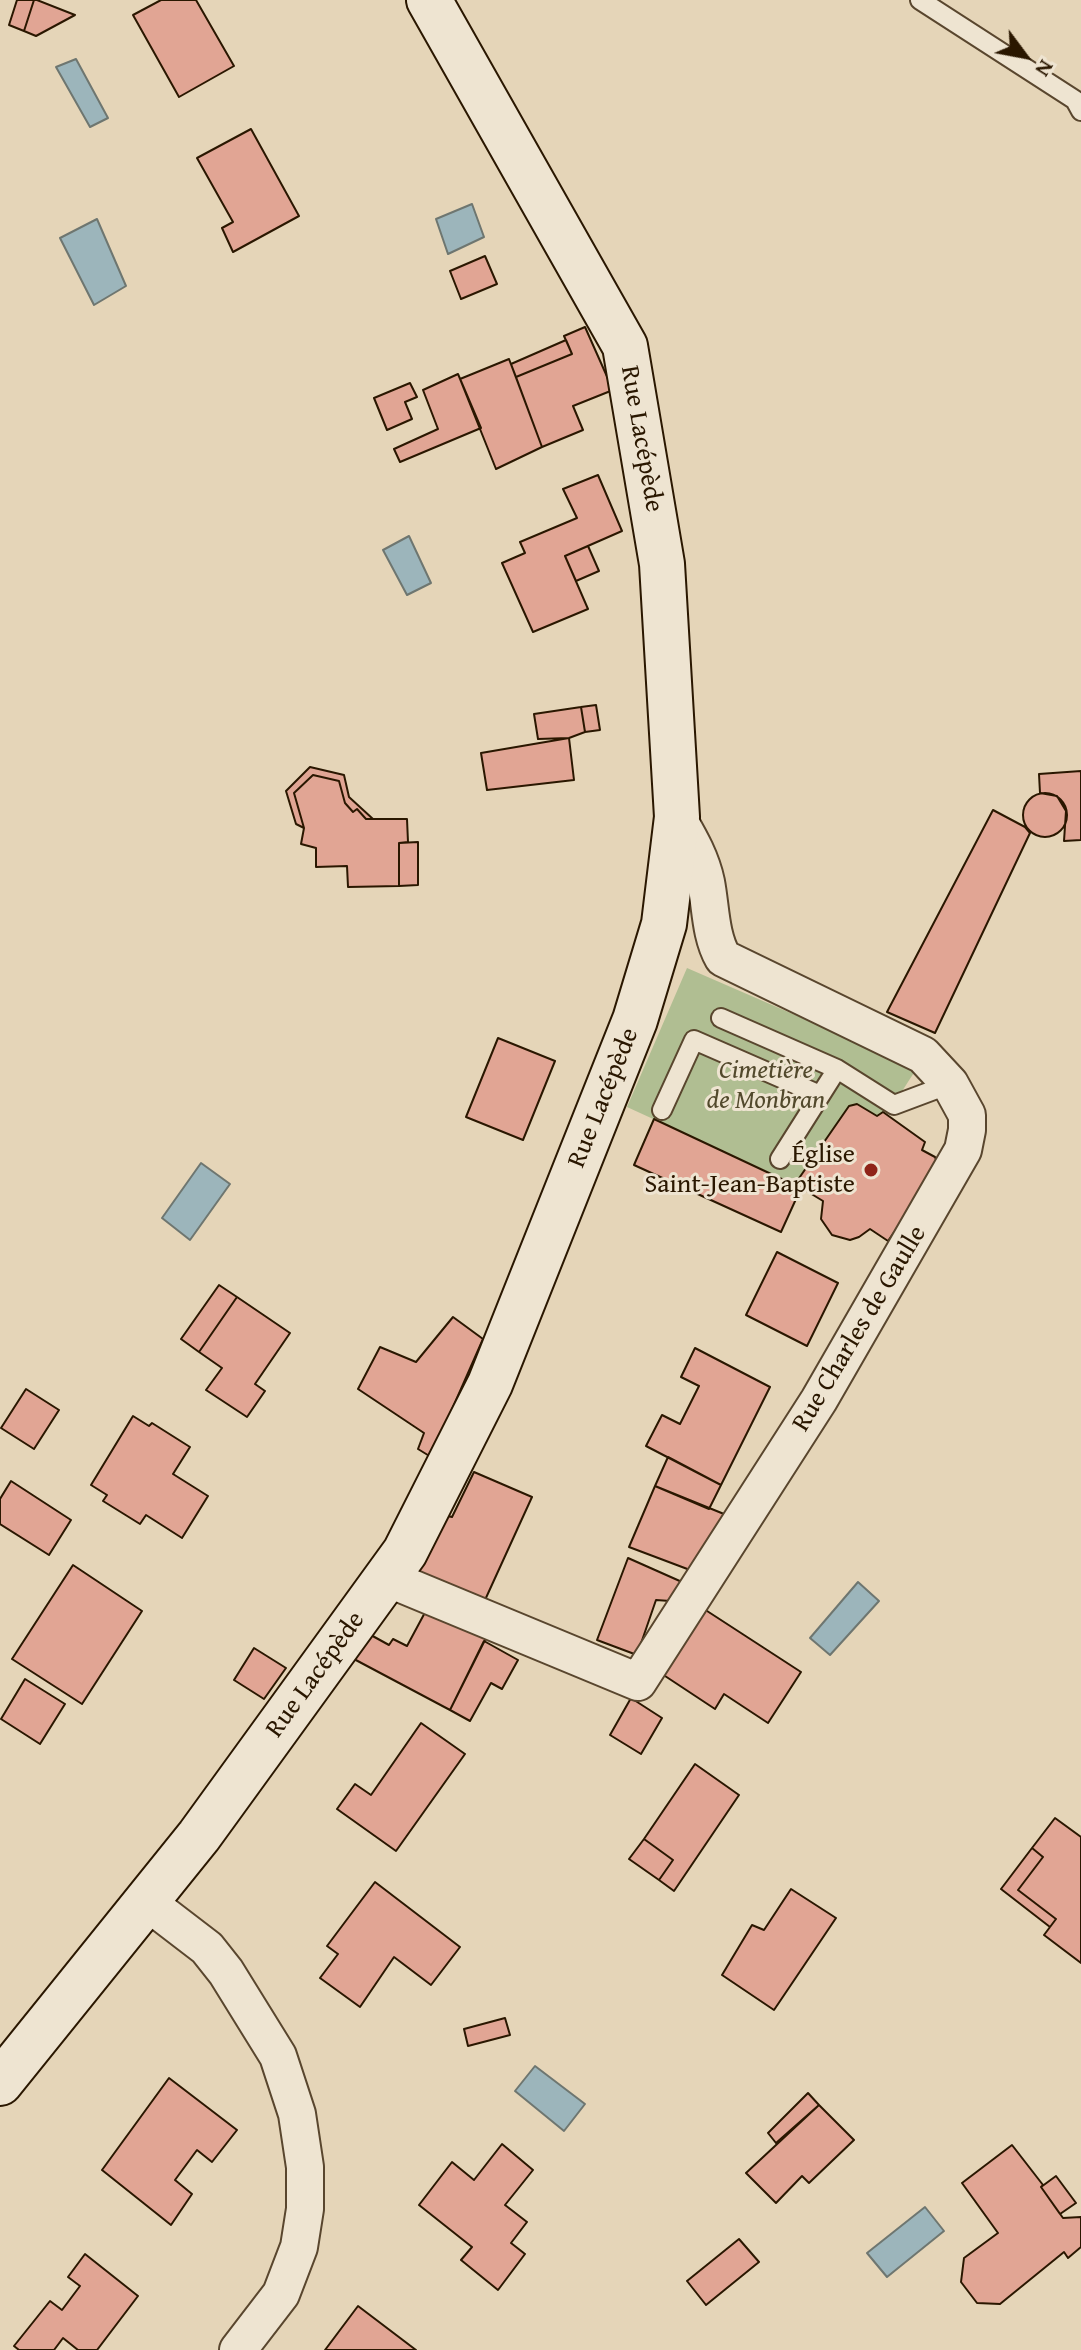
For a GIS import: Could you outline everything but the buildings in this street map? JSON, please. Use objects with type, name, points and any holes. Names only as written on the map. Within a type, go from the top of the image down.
[{"type":"street","name":"Rue Lacépède","points":[[0,2083],[199,1836],[405,1552],[490,1384],[635,1020],[664,924],[677,817],[662,564],[632,373],[625,346],[429,0]]},
{"type":"street","name":"Rue Charles de Gaulle","points":[[387,1578],[638,1682],[819,1400],[963,1150],[967,1115],[950,1084],[923,1055],[723,958],[715,944],[705,879],[677,817]]},
{"type":"street","points":[[147,1902],[207,1948],[226,1972],[278,2056],[297,2114],[305,2167],[305,2209],[299,2247],[281,2294],[238,2350]]},
{"type":"lane","points":[[920,0],[1079,101]]},
{"type":"lane","points":[[721,1018],[837,1069],[894,1105],[950,1084]]},
{"type":"lane","points":[[662,1110],[694,1040],[820,1095]]},
{"type":"lane","points":[[780,1159],[837,1069]]},
{"type":"green space","name":"Cimetière de Monbran","points":[[687,968],[917,1068],[886,1116],[883,1112],[877,1116],[857,1104],[849,1106],[795,1184],[627,1107]]},
{"type":"water","points":[[76,59],[108,118],[90,127],[56,67]]},
{"type":"water","points":[[472,204],[484,237],[448,254],[436,219]]},
{"type":"water","points":[[97,219],[126,286],[94,305],[60,238]]},
{"type":"water","points":[[409,536],[431,583],[407,595],[383,550]]},
{"type":"water","points":[[201,1163],[230,1184],[190,1240],[162,1218]]},
{"type":"water","points":[[858,1582],[879,1601],[830,1655],[810,1638]]},
{"type":"water","points":[[535,2066],[585,2104],[564,2131],[515,2091]]},
{"type":"water","points":[[925,2207],[944,2231],[887,2277],[867,2253]]},
{"type":"place","name":"Église Saint-Jean-Baptiste","points":[[871,1170]]}]
